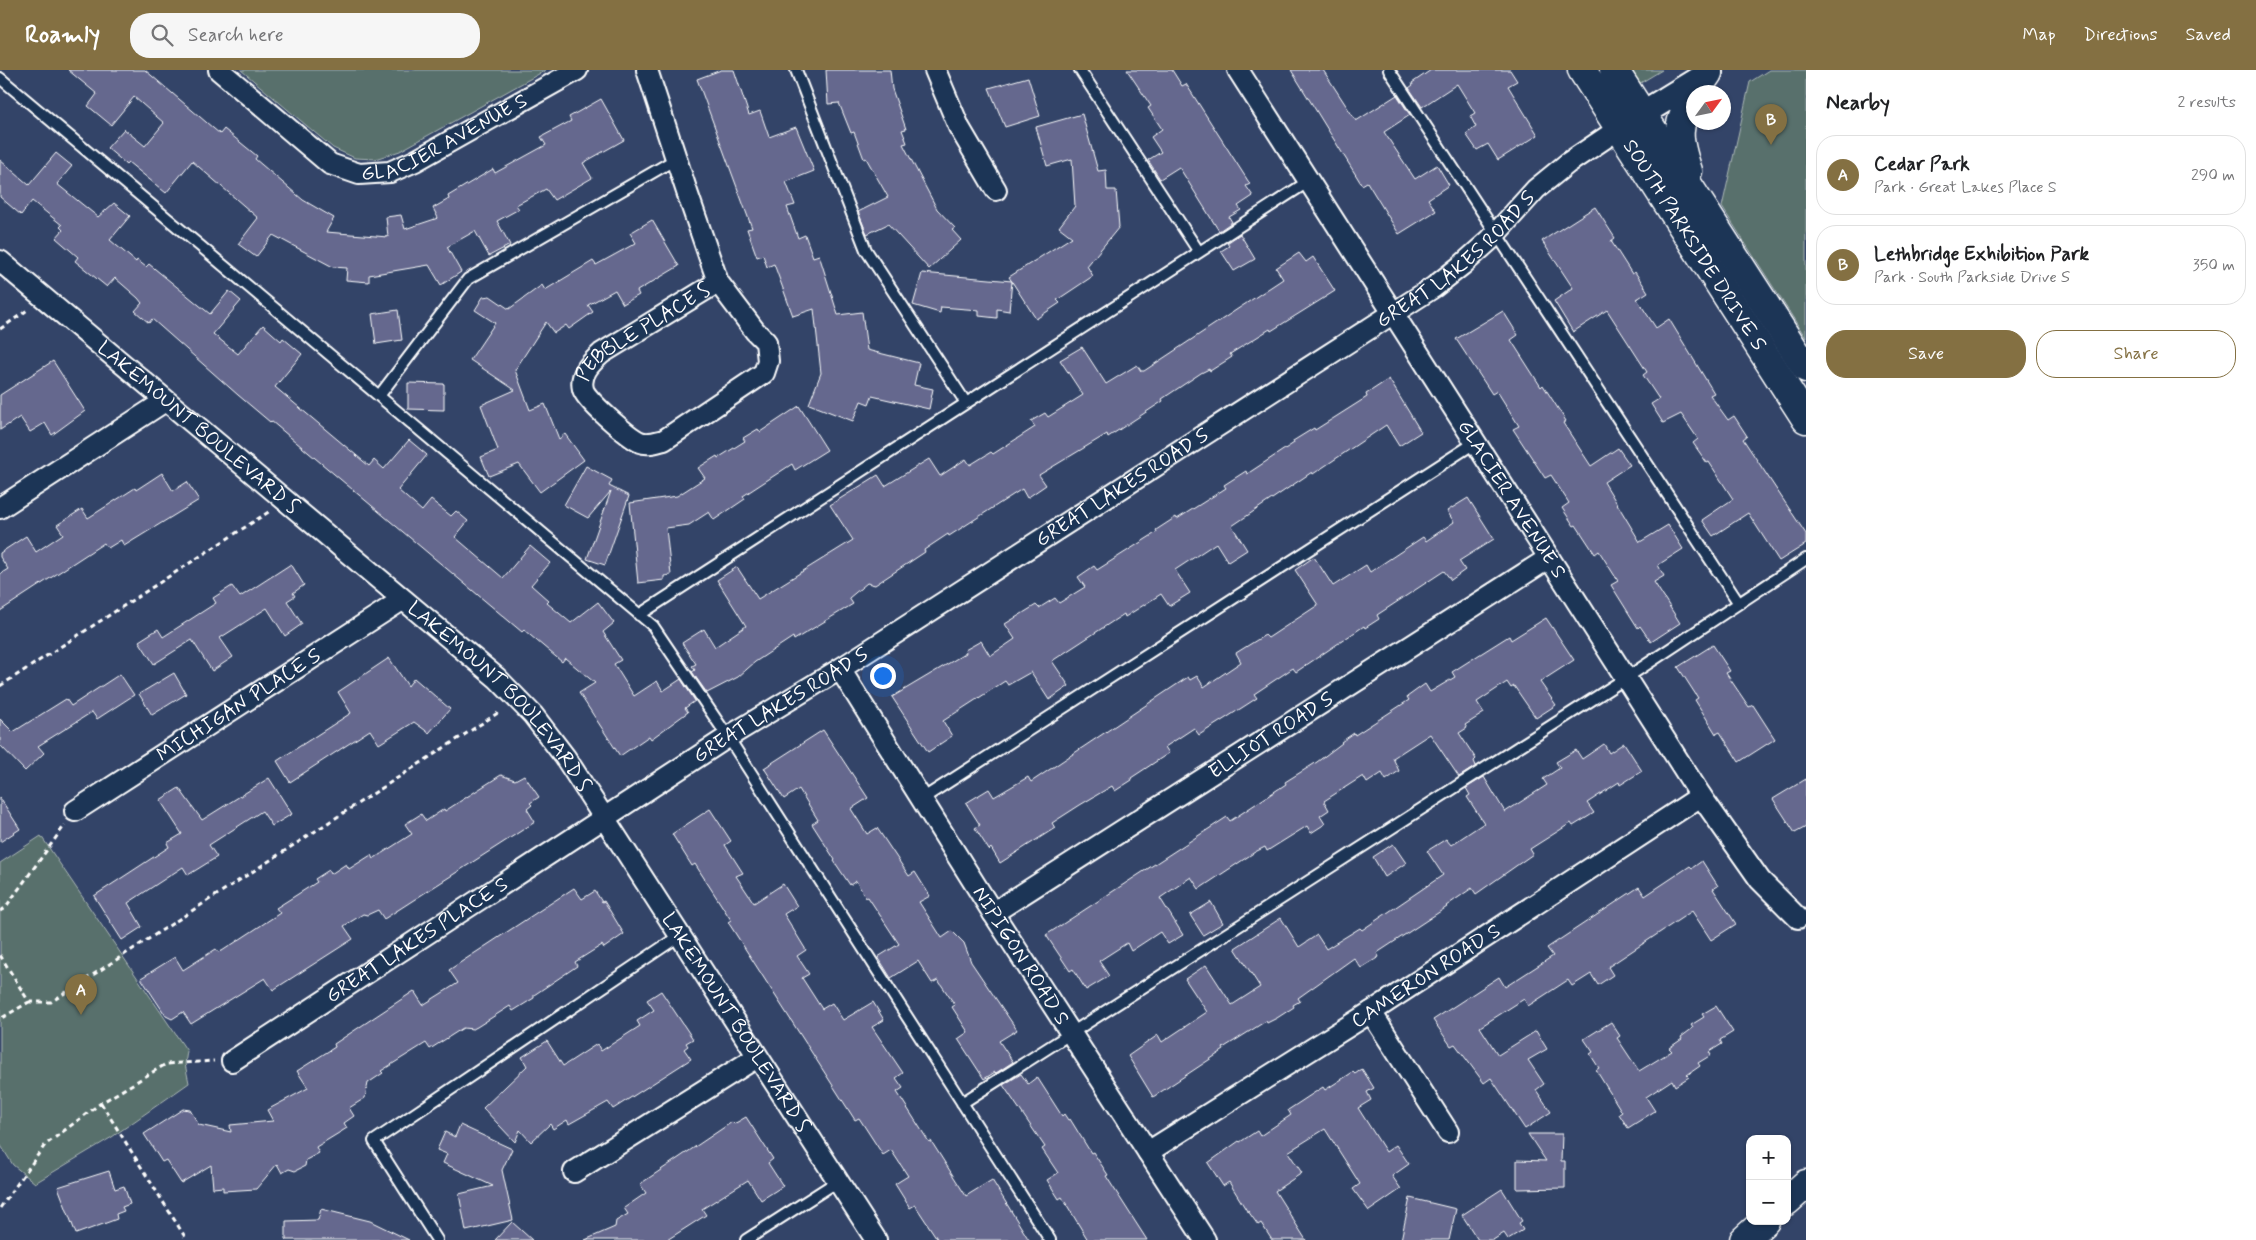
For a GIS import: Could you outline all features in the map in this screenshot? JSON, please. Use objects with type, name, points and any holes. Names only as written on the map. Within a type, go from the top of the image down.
[{"type":"main road","name":"SOUTH PARKSIDE DRIVE S","points":[[1582,70],[1806,419]]},
{"type":"main road","name":"SOUTH PARKSIDE DRIVE S","points":[[1614,70],[1806,368]]},
{"type":"main road","points":[[1696,197],[1683,159],[1678,131],[1681,117],[1702,83]]},
{"type":"main road","points":[[1791,1197],[1806,1184]]},
{"type":"main road","points":[[1744,1240],[1761,1225]]},
{"type":"street","name":"GLACIER AVENUE S","points":[[219,70],[330,164],[359,174],[390,172],[577,70]]},
{"type":"street","name":"PEBBLE PLACE S","points":[[648,70],[718,282],[755,331],[766,342],[768,361],[764,373],[664,440],[651,443],[640,442],[592,404],[583,390],[583,377],[589,365],[602,353],[718,282]]},
{"type":"street","points":[[935,70],[959,127],[996,190]]},
{"type":"street","name":"GLACIER AVENUE S","points":[[1238,70],[1701,796],[1760,880],[1798,918]]},
{"type":"street","points":[[1620,128],[1642,113],[1702,83]]},
{"type":"street","name":"GREAT LAKES ROAD S","points":[[603,819],[728,737],[840,669],[1393,313],[1462,266],[1536,189],[1568,163],[1620,128]]},
{"type":"street","name":"LAKEMOUNT BOULEVARD S","points":[[0,261],[497,678],[533,715],[565,758],[876,1240]]},
{"type":"street","points":[[0,508],[165,401]]},
{"type":"street","name":"ELLIOT ROAD S","points":[[993,913],[1549,558]]},
{"type":"street","name":"MICHIGAN PLACE S","points":[[75,811],[402,600]]},
{"type":"street","name":"NIPIGON ROAD S","points":[[840,669],[993,913],[1205,1240]]},
{"type":"street","name":"CAMERON ROAD S","points":[[1148,1152],[1371,1012],[1701,796]]},
{"type":"street","name":"GREAT LAKES PLACE S","points":[[232,1061],[603,819]]},
{"type":"street","points":[[1371,1012],[1448,1132]]},
{"type":"street","points":[[574,1172],[757,1057]]},
{"type":"lane","points":[[796,70],[866,250],[966,403]]},
{"type":"lane","points":[[1080,70],[1199,252]]},
{"type":"lane","points":[[1389,70],[1738,602]]},
{"type":"lane","points":[[0,78],[653,626],[728,737],[1050,1240]]},
{"type":"lane","points":[[378,396],[468,279],[676,159]]},
{"type":"lane","points":[[639,615],[1309,181]]},
{"type":"lane","points":[[922,799],[1476,442]]},
{"type":"lane","points":[[962,1103],[1626,678],[1738,602],[1806,559]]},
{"type":"lane","points":[[437,1240],[374,1141],[679,936]]},
{"type":"lane","points":[[746,1240],[838,1181]]},
{"type":"path","points":[[0,329],[44,299]]},
{"type":"path","points":[[0,686],[285,501]]},
{"type":"path","points":[[0,1020],[29,1002],[52,1002],[518,700]]},
{"type":"path","points":[[0,911],[5,908],[75,811]]},
{"type":"path","points":[[0,955],[29,1002]]},
{"type":"path","points":[[0,1208],[45,1145],[101,1103],[166,1064],[232,1061]]},
{"type":"path","points":[[101,1103],[188,1240]]},
{"type":"green space","points":[[241,70],[546,70],[400,151],[375,159],[355,158],[333,148]]},
{"type":"green space","points":[[1627,70],[1662,70],[1637,85]]},
{"type":"green space","points":[[1769,70],[1806,70],[1806,338],[1722,207],[1750,82]]},
{"type":"green space","points":[[41,836],[187,1051],[185,1064],[189,1083],[112,1137],[35,1183],[13,1165],[0,1144],[0,863]]},
{"type":"building","points":[[68,70],[145,70],[220,134],[224,129],[257,156],[255,159],[303,200],[334,218],[326,232],[388,237],[386,217],[401,215],[405,229],[438,218],[433,208],[449,199],[448,196],[493,169],[495,173],[546,145],[541,137],[571,121],[569,117],[601,99],[624,140],[583,163],[592,178],[554,200],[546,189],[516,205],[519,209],[497,221],[510,245],[489,256],[475,231],[447,247],[461,272],[441,285],[429,265],[369,275],[369,282],[346,280],[347,268],[333,267],[273,235],[256,257],[238,244],[258,218],[192,161],[166,193],[128,162],[126,164],[107,148],[124,129],[145,146],[164,123],[134,97],[111,125],[88,106],[97,94]]},
{"type":"building","points":[[721,70],[734,70],[749,115],[760,111],[769,137],[796,127],[814,171],[786,182],[795,205],[787,207],[798,238],[805,235],[813,257],[819,255],[838,315],[862,312],[867,350],[919,363],[914,385],[933,389],[929,409],[872,396],[869,404],[861,401],[853,421],[809,404],[821,373],[814,309],[793,316],[774,264],[767,267],[763,255],[757,257],[747,229],[752,228],[697,79]]},
{"type":"building","points":[[826,70],[890,70],[892,89],[906,129],[902,130],[907,143],[903,144],[937,209],[955,228],[952,230],[961,240],[929,269],[888,224],[867,234],[858,212],[888,197],[866,158],[864,159],[854,132],[851,133],[839,103],[828,104]]},
{"type":"building","points":[[1127,70],[1172,70],[1182,86],[1186,84],[1250,184],[1246,186],[1253,196],[1238,206],[1241,210],[1229,217],[1232,222],[1219,231],[1179,167],[1160,179],[1148,160],[1161,152],[1151,137],[1162,129],[1148,108],[1151,106]]},
{"type":"building","points":[[1291,70],[1323,70],[1356,121],[1397,95],[1410,115],[1384,132],[1415,179],[1437,165],[1449,185],[1428,199],[1436,211],[1399,234],[1367,182],[1362,185]]},
{"type":"building","points":[[1431,70],[1510,70],[1517,81],[1508,86],[1538,135],[1498,160],[1488,144],[1477,150],[1466,134],[1476,127],[1470,116],[1475,113],[1457,84],[1422,107],[1409,88],[1413,85],[1412,83]]},
{"type":"building","points":[[1028,77],[1040,116],[1005,127],[989,88]]},
{"type":"building","points":[[1082,114],[1098,171],[1106,170],[1107,190],[1116,190],[1119,227],[1087,266],[1093,276],[1057,300],[1060,303],[1036,319],[1009,277],[1072,237],[1059,227],[1075,206],[1072,159],[1047,166],[1036,127]]},
{"type":"building","points":[[56,153],[72,166],[57,184],[98,217],[114,203],[130,216],[110,240],[136,262],[137,260],[146,267],[149,264],[210,314],[229,291],[241,301],[213,334],[238,354],[263,325],[281,341],[283,338],[302,354],[275,387],[369,466],[374,460],[384,469],[409,440],[427,455],[398,490],[422,511],[431,500],[451,516],[456,511],[468,521],[455,537],[503,578],[530,546],[550,563],[531,585],[549,601],[547,603],[571,623],[598,602],[614,623],[603,632],[621,660],[614,664],[634,696],[657,681],[663,691],[681,679],[695,701],[685,708],[688,712],[651,739],[649,736],[620,756],[579,693],[595,683],[565,658],[562,662],[524,630],[522,632],[238,395],[152,319],[149,323],[135,311],[142,303],[115,278],[107,287],[75,261],[78,257],[56,238],[63,230],[60,227],[62,225],[32,201],[21,215],[0,197],[0,160],[29,185]]},
{"type":"building","points":[[1595,207],[1615,238],[1611,241],[1632,274],[1635,272],[1648,292],[1637,299],[1656,328],[1669,319],[1714,393],[1710,395],[1728,420],[1734,416],[1747,436],[1743,439],[1806,534],[1806,544],[1779,561],[1748,513],[1713,536],[1702,520],[1733,499],[1709,462],[1707,463],[1693,443],[1698,439],[1681,414],[1663,423],[1651,404],[1659,399],[1643,375],[1647,372],[1607,310],[1573,332],[1554,301],[1573,288],[1542,241]]},
{"type":"building","points":[[652,220],[679,266],[637,291],[639,295],[623,304],[615,290],[588,305],[593,312],[569,329],[566,325],[554,333],[546,322],[515,370],[530,410],[545,404],[559,439],[565,434],[584,460],[540,492],[519,464],[489,476],[481,457],[498,450],[481,405],[515,390],[470,360],[495,323],[475,310],[483,297],[490,296],[509,309],[542,285],[545,290],[593,261],[596,265],[636,243],[630,233]]},
{"type":"building","points":[[1240,234],[1255,259],[1234,271],[1221,251],[1229,246],[1227,243]]},
{"type":"building","points":[[1299,253],[1306,262],[1313,257],[1335,291],[1230,354],[1232,357],[1210,371],[1209,369],[1201,373],[1162,399],[1163,401],[1108,437],[1107,434],[1039,475],[1046,485],[1027,498],[1022,489],[949,536],[948,534],[924,550],[925,552],[875,585],[867,583],[849,598],[853,604],[794,640],[793,637],[755,662],[738,677],[707,693],[692,672],[695,670],[692,666],[696,664],[682,643],[704,629],[715,647],[746,626],[717,580],[737,567],[758,599],[853,540],[830,505],[878,475],[885,486],[929,459],[940,476],[966,459],[970,465],[991,452],[993,454],[1035,427],[1031,421],[1045,413],[1048,417],[1083,395],[1060,360],[1082,347],[1106,384],[1137,365],[1141,371],[1144,371],[1283,279],[1276,268]]},
{"type":"building","points":[[922,273],[1012,281],[1009,311],[997,309],[997,318],[979,316],[979,310],[941,307],[940,313],[913,305]]},
{"type":"building","points":[[398,310],[402,340],[376,344],[372,314]]},
{"type":"building","points":[[1503,311],[1518,335],[1511,340],[1541,387],[1543,385],[1566,421],[1563,423],[1591,466],[1618,448],[1630,465],[1604,482],[1640,542],[1668,525],[1683,549],[1658,565],[1664,576],[1654,582],[1680,623],[1651,642],[1640,626],[1638,628],[1611,585],[1618,581],[1599,551],[1595,554],[1562,508],[1569,503],[1551,475],[1545,478],[1513,429],[1519,426],[1497,391],[1492,394],[1456,339]]},
{"type":"building","points":[[53,361],[85,411],[52,435],[45,423],[30,432],[20,417],[0,430],[0,395]]},
{"type":"building","points":[[1389,379],[1421,432],[1399,446],[1386,425],[1313,474],[1312,472],[1232,526],[1247,550],[1228,562],[1216,543],[1175,570],[1190,593],[1169,606],[1161,594],[1125,617],[1124,614],[1052,661],[1069,686],[1049,700],[1031,672],[1008,685],[1005,681],[943,721],[952,736],[928,752],[892,697],[966,653],[965,650],[981,641],[990,656],[1015,639],[1005,624],[1036,605],[1039,608],[1055,598],[1059,603],[1085,587],[1078,577],[1094,566],[1097,570],[1157,532],[1156,530],[1176,517],[1177,519],[1226,488],[1224,485],[1246,471],[1247,474],[1294,443],[1293,441],[1314,428],[1315,430],[1367,397],[1366,394]]},
{"type":"building","points":[[408,383],[444,384],[444,410],[408,409]]},
{"type":"building","points":[[799,406],[827,450],[795,470],[792,464],[743,496],[745,499],[714,520],[709,512],[689,525],[666,528],[671,575],[664,576],[664,580],[638,583],[630,503],[677,496],[705,478],[698,468],[745,441],[743,438],[758,429],[760,432]]},
{"type":"building","points":[[586,466],[612,480],[609,486],[629,496],[605,565],[587,559],[611,491],[588,518],[564,505]]},
{"type":"building","points":[[162,473],[173,491],[187,482],[199,500],[124,546],[121,540],[108,548],[104,543],[0,611],[0,574],[8,569],[0,557],[0,553],[26,536],[36,552],[63,534],[57,525],[82,509],[88,518]]},
{"type":"building","points":[[1468,498],[1494,539],[1459,561],[1465,570],[1451,580],[1444,571],[1377,615],[1379,619],[1365,628],[1364,626],[1296,672],[1293,668],[1254,694],[1257,698],[1199,735],[1194,728],[1165,747],[1169,753],[1131,778],[1132,780],[1115,791],[1112,786],[1080,805],[1052,823],[1055,828],[1000,863],[991,848],[989,850],[975,828],[980,825],[966,803],[989,789],[994,797],[1028,777],[1031,782],[1188,677],[1190,680],[1197,676],[1204,687],[1241,662],[1236,653],[1265,635],[1268,638],[1318,605],[1295,570],[1314,557],[1333,586],[1366,565],[1370,572],[1423,537],[1426,541],[1454,522],[1447,511]]},
{"type":"building","points":[[291,564],[304,585],[293,593],[295,596],[287,601],[302,624],[285,636],[267,608],[220,638],[233,657],[212,671],[192,640],[154,664],[139,641],[158,629],[163,637],[216,603],[213,598],[232,586],[240,597]]},
{"type":"building","points":[[1546,618],[1574,660],[1540,682],[1556,705],[1536,718],[1514,686],[1511,688],[1507,682],[1477,702],[1484,713],[1465,725],[1467,728],[1459,733],[1476,759],[1474,761],[1476,766],[1459,777],[1430,734],[1393,758],[1399,771],[1386,780],[1382,773],[1367,783],[1363,776],[1324,801],[1329,810],[1320,816],[1325,824],[1311,833],[1307,826],[1267,851],[1265,847],[1255,852],[1199,889],[1191,877],[1160,898],[1183,935],[1168,944],[1160,932],[1131,951],[1127,943],[1099,961],[1109,976],[1086,990],[1073,969],[1070,971],[1046,935],[1227,817],[1230,821],[1286,784],[1285,782],[1317,762],[1354,733],[1355,735],[1409,700],[1407,697],[1425,684],[1430,692],[1455,677],[1452,672],[1509,636],[1511,640]]},
{"type":"building","points":[[1713,645],[1730,671],[1726,673],[1749,707],[1753,705],[1775,739],[1739,762],[1720,732],[1716,734],[1695,700],[1698,698],[1678,667]]},
{"type":"building","points":[[389,658],[408,686],[414,678],[450,709],[429,733],[414,722],[379,744],[370,730],[290,782],[277,761],[351,713],[338,692]]},
{"type":"building","points":[[174,673],[186,694],[152,715],[139,694]]},
{"type":"building","points":[[120,674],[134,695],[97,719],[92,712],[38,746],[44,753],[25,771],[0,745],[0,719],[13,732],[66,699],[71,706]]},
{"type":"building","points":[[823,730],[868,798],[851,809],[867,834],[877,828],[909,876],[915,872],[930,896],[919,902],[942,938],[952,931],[964,943],[971,962],[1017,1030],[999,1041],[1013,1062],[984,1079],[958,1039],[968,1032],[952,1007],[955,1005],[938,980],[932,983],[918,961],[891,978],[878,957],[899,944],[856,881],[850,885],[834,861],[812,824],[818,820],[799,789],[784,799],[764,768]]},
{"type":"building","points":[[1624,743],[1642,771],[1620,785],[1619,782],[1587,803],[1594,813],[1573,826],[1571,823],[1530,849],[1533,854],[1476,894],[1472,888],[1447,907],[1377,953],[1379,957],[1361,968],[1354,958],[1298,998],[1300,1001],[1293,1005],[1294,1007],[1267,1023],[1266,1021],[1223,1048],[1224,1050],[1153,1097],[1128,1056],[1158,1035],[1162,1042],[1207,1012],[1185,979],[1206,965],[1232,1005],[1260,987],[1235,948],[1281,918],[1299,947],[1317,935],[1326,949],[1360,928],[1362,930],[1443,875],[1427,851],[1446,839],[1451,845],[1484,823],[1467,797],[1470,795],[1466,788],[1484,777],[1505,812],[1547,785],[1543,779],[1560,768],[1556,762],[1576,750],[1582,759],[1604,744],[1609,753]]},
{"type":"building","points":[[501,775],[515,780],[524,775],[539,797],[530,803],[532,805],[527,809],[535,822],[384,919],[378,910],[367,915],[363,914],[344,926],[353,939],[273,990],[265,978],[191,1024],[183,1012],[172,1019],[166,1016],[141,978],[175,957],[183,970],[216,949],[218,952],[222,951],[280,913],[276,908],[317,882],[315,879],[329,870],[331,874],[346,864],[349,869],[371,855],[373,859],[412,834],[405,824],[421,814],[426,821]]},
{"type":"building","points":[[269,778],[292,814],[272,826],[262,811],[209,845],[217,857],[188,875],[183,867],[128,903],[142,927],[122,940],[94,896],[169,847],[167,843],[182,834],[160,800],[179,788],[202,820]]},
{"type":"building","points":[[1806,779],[1806,827],[1795,833],[1773,799]]},
{"type":"building","points":[[0,798],[20,829],[0,842]]},
{"type":"building","points":[[710,809],[731,841],[725,845],[743,873],[736,876],[754,903],[783,884],[797,906],[784,914],[806,950],[797,956],[809,974],[802,978],[822,1009],[832,1003],[843,1020],[873,1002],[884,1020],[872,1027],[903,1073],[896,1078],[903,1088],[897,1092],[929,1142],[931,1141],[966,1196],[992,1180],[1029,1240],[938,1240],[915,1205],[910,1208],[895,1184],[908,1176],[891,1150],[883,1155],[859,1118],[855,1120],[728,922],[731,920],[695,864],[692,866],[672,834]]},
{"type":"building","points":[[1393,844],[1406,863],[1385,877],[1373,857]]},
{"type":"building","points":[[1702,861],[1718,886],[1713,889],[1736,924],[1711,940],[1692,911],[1608,967],[1613,975],[1598,985],[1591,974],[1572,986],[1568,980],[1528,1006],[1524,999],[1480,1027],[1498,1055],[1536,1031],[1547,1049],[1528,1060],[1544,1084],[1536,1090],[1551,1112],[1525,1129],[1491,1078],[1484,1083],[1455,1044],[1451,1046],[1433,1020],[1499,977],[1505,987],[1553,956],[1547,948],[1639,887],[1645,896],[1690,866],[1692,868]]},
{"type":"building","points":[[574,888],[582,899],[595,891],[602,902],[604,901],[624,934],[604,948],[602,945],[575,962],[577,966],[513,1011],[510,1006],[473,1029],[463,1028],[430,1049],[426,1043],[381,1071],[383,1073],[368,1083],[365,1098],[349,1108],[354,1116],[344,1123],[347,1128],[316,1147],[319,1153],[306,1160],[305,1166],[295,1171],[289,1169],[282,1173],[277,1164],[256,1189],[223,1191],[223,1187],[213,1188],[211,1165],[181,1183],[166,1160],[162,1162],[144,1134],[183,1109],[190,1110],[199,1125],[231,1132],[230,1125],[273,1121],[267,1110],[308,1088],[297,1071],[335,1047],[334,1044],[414,991],[423,1005],[458,983],[449,970]]},
{"type":"building","points":[[1211,902],[1223,923],[1203,935],[1190,915]]},
{"type":"building","points":[[661,991],[693,1039],[686,1043],[688,1046],[684,1049],[691,1059],[613,1109],[608,1102],[569,1124],[567,1120],[553,1129],[550,1124],[531,1142],[520,1130],[515,1142],[483,1108],[527,1066],[522,1057],[547,1041],[563,1066],[597,1044],[601,1051],[640,1026],[637,1021],[654,1010],[647,1000]]},
{"type":"building","points":[[1716,1006],[1733,1032],[1720,1040],[1722,1044],[1709,1052],[1711,1055],[1698,1063],[1700,1066],[1687,1075],[1689,1077],[1675,1086],[1672,1080],[1646,1097],[1655,1111],[1628,1128],[1619,1114],[1622,1112],[1596,1070],[1599,1068],[1590,1054],[1593,1052],[1584,1039],[1611,1022],[1620,1036],[1617,1038],[1639,1071],[1672,1051],[1669,1048],[1693,1028],[1691,1025],[1704,1017],[1702,1014]]},
{"type":"building","points":[[1362,1069],[1374,1088],[1367,1092],[1371,1100],[1358,1108],[1386,1152],[1396,1145],[1409,1164],[1392,1176],[1401,1189],[1369,1211],[1353,1189],[1360,1184],[1325,1129],[1288,1152],[1302,1173],[1275,1191],[1306,1240],[1272,1240],[1261,1223],[1258,1225],[1247,1211],[1229,1182],[1223,1186],[1208,1163],[1257,1131],[1260,1136],[1291,1115],[1288,1110],[1323,1087],[1325,1090],[1353,1072],[1355,1074]]},
{"type":"building","points":[[1021,1074],[1028,1084],[1037,1077],[1062,1116],[1064,1114],[1068,1120],[1070,1119],[1091,1153],[1093,1152],[1108,1175],[1106,1176],[1147,1240],[1088,1240],[1062,1197],[1059,1199],[1047,1180],[1058,1173],[1042,1149],[1045,1147],[1003,1085]]},
{"type":"building","points":[[746,1117],[773,1159],[768,1163],[783,1186],[761,1200],[748,1180],[702,1209],[706,1215],[667,1240],[585,1240],[615,1227],[616,1221],[628,1214],[624,1208],[646,1193],[640,1184],[732,1122],[734,1124]]},
{"type":"building","points":[[460,1125],[512,1149],[502,1170],[513,1220],[466,1231],[459,1194],[493,1186],[443,1163],[447,1154],[437,1150],[445,1132],[455,1137]]},
{"type":"building","points":[[1528,1134],[1562,1134],[1561,1161],[1565,1161],[1565,1188],[1517,1189],[1517,1160],[1546,1161]]},
{"type":"building","points":[[109,1171],[115,1189],[124,1186],[130,1204],[122,1207],[124,1211],[116,1214],[117,1219],[76,1234],[58,1187]]},
{"type":"building","points":[[1502,1189],[1522,1221],[1519,1223],[1523,1230],[1508,1239],[1504,1233],[1493,1240],[1478,1240],[1462,1215]]},
{"type":"building","points":[[1410,1198],[1456,1209],[1449,1240],[1401,1240]]},
{"type":"building","points":[[321,1209],[370,1221],[409,1240],[286,1240],[286,1221],[318,1220]]},
{"type":"building","points":[[512,1222],[532,1240],[495,1240]]},
{"type":"place","name":"Lethbridge Exhibition Park","points":[[1771,145]]},
{"type":"place","name":"Cedar Park","points":[[81,1015]]}]
